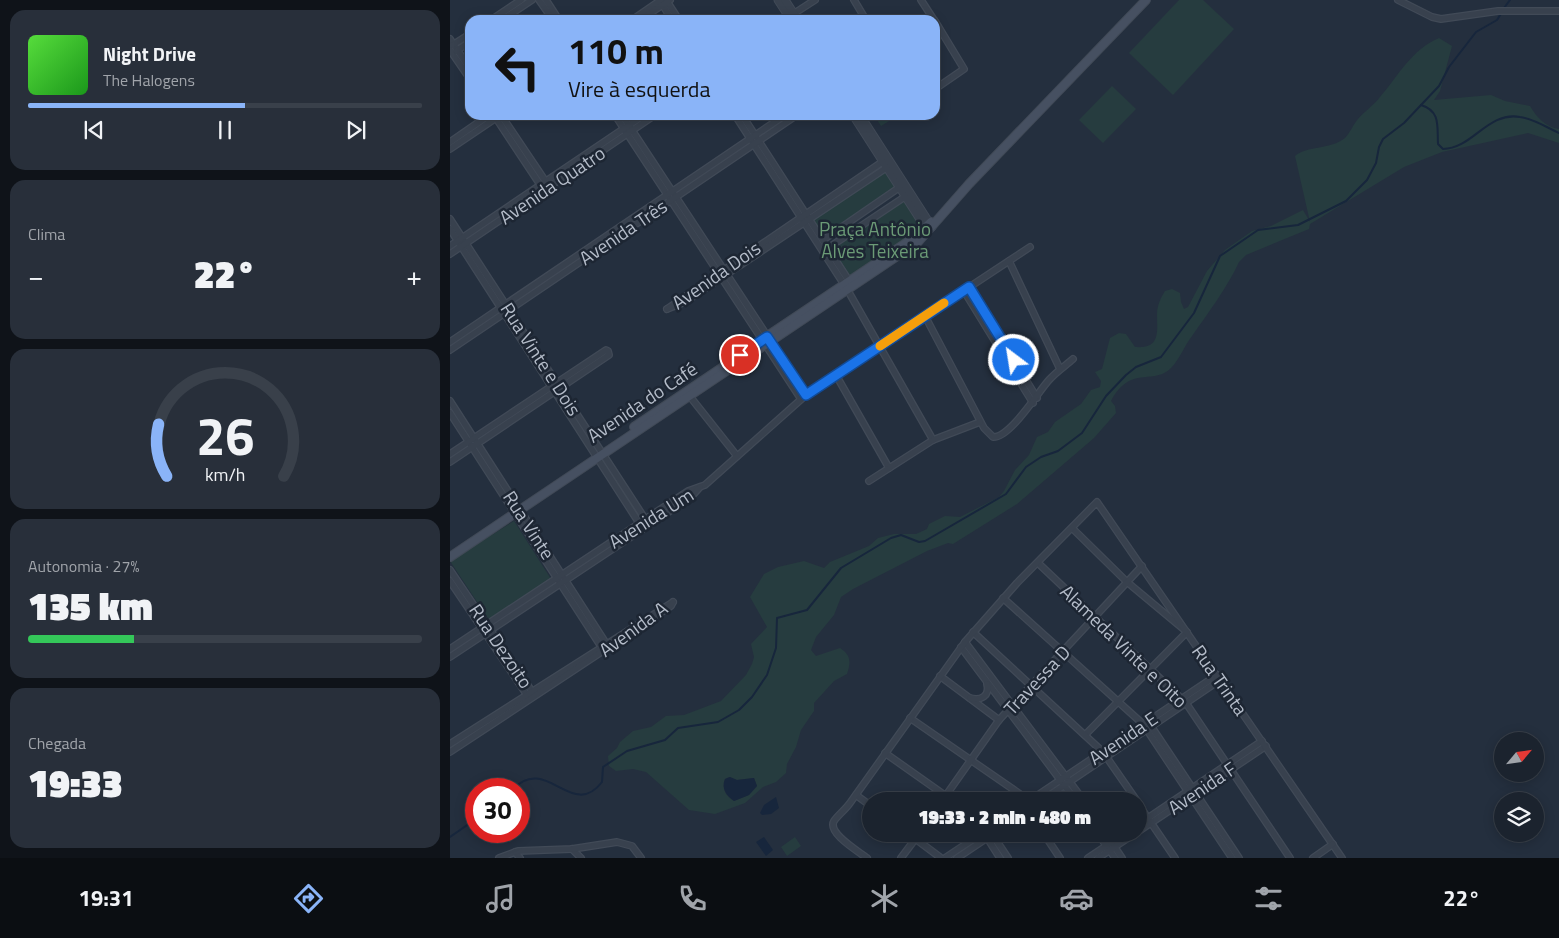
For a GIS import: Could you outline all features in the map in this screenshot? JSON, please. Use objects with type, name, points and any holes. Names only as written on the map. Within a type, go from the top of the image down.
[{"type":"main road","name":"Avenida do Café","points":[[450,552],[598,455],[929,228],[1146,0]]},
{"type":"main road","name":"Avenida do Café","points":[[450,557],[515,510]]},
{"type":"street","points":[[498,15],[521,0]]},
{"type":"street","points":[[510,15],[532,0]]},
{"type":"street","points":[[539,0],[550,15]]},
{"type":"street","points":[[546,0],[556,15]]},
{"type":"street","points":[[778,0],[790,15]]},
{"type":"street","points":[[785,0],[791,15]]},
{"type":"street","points":[[798,15],[815,0]]},
{"type":"street","points":[[854,0],[863,15]]},
{"type":"street","points":[[921,0],[931,15]]},
{"type":"street","points":[[1398,0],[1432,17],[1441,19],[1492,11],[1559,11]]},
{"type":"street","points":[[640,15],[664,1]]},
{"type":"street","points":[[646,15],[664,1]]},
{"type":"street","points":[[664,1],[670,15]]},
{"type":"street","points":[[664,1],[675,15]]},
{"type":"street","points":[[940,29],[964,65],[962,71],[940,86]]},
{"type":"street","points":[[452,48],[465,38]]},
{"type":"street","points":[[452,48],[465,44]]},
{"type":"street","points":[[452,48],[465,63]]},
{"type":"street","points":[[452,48],[465,70]]},
{"type":"street","points":[[450,142],[482,120]]},
{"type":"street","points":[[450,149],[492,120]]},
{"type":"street","points":[[501,120],[545,186]]},
{"type":"street","points":[[620,120],[628,129]]},
{"type":"street","points":[[624,120],[671,196],[803,397]]},
{"type":"street","name":"Avenida Quatro","points":[[450,254],[462,242],[628,129],[638,120]]},
{"type":"street","name":"Avenida Quatro","points":[[628,129],[645,120]]},
{"type":"street","points":[[738,120],[754,140],[848,285]]},
{"type":"street","points":[[744,120],[754,140]]},
{"type":"street","name":"Avenida Três","points":[[754,140],[780,120]]},
{"type":"street","name":"Avenida Três","points":[[450,350],[505,309],[671,196],[754,140],[788,120]]},
{"type":"street","points":[[857,120],[929,228]]},
{"type":"street","points":[[863,120],[900,187],[929,228]]},
{"type":"street","name":"Avenida Dois","points":[[887,163],[803,214],[722,273],[680,305],[667,309],[722,273],[807,220],[887,163]]},
{"type":"street","points":[[823,240],[900,187]]},
{"type":"street","points":[[828,248],[906,196]]},
{"type":"street","name":"Rua Vinte e Dois","points":[[450,219],[462,242],[556,386],[642,526]]},
{"type":"street","points":[[807,220],[828,248],[933,440]]},
{"type":"street","name":"Rua Vinte e Dois","points":[[450,229],[462,242]]},
{"type":"street","name":"Avenida Quatro","points":[[450,246],[462,242]]},
{"type":"street","name":"Avenida Um","points":[[450,649],[486,629],[700,487],[803,397],[1030,247]]},
{"type":"street","points":[[1009,261],[1060,369]]},
{"type":"street","points":[[966,289],[1035,401]]},
{"type":"street","name":"Avenida Três","points":[[450,342],[505,309]]},
{"type":"street","points":[[925,316],[989,436],[999,437],[1035,401],[1048,380],[1074,360]]},
{"type":"street","points":[[450,454],[473,442],[608,350],[609,355],[556,386]]},
{"type":"street","points":[[836,375],[889,468]]},
{"type":"street","points":[[688,394],[737,456]]},
{"type":"street","name":"Rua Vinte","points":[[450,402],[515,510],[605,647]]},
{"type":"street","name":"Rua Vinte","points":[[450,413],[473,442]]},
{"type":"street","points":[[869,481],[933,440],[980,422]]},
{"type":"street","points":[[450,462],[473,442]]},
{"type":"street","name":"Rua Vinte e Dois","points":[[598,455],[647,522]]},
{"type":"street","name":"Rua Trinta","points":[[1072,528],[1097,502],[1342,858]]},
{"type":"street","points":[[867,858],[837,835],[833,826],[973,632],[1003,598],[1072,528],[1127,582],[1187,632],[1085,735]]},
{"type":"street","name":"Alameda Vinte e Oito","points":[[1038,563],[1183,701],[1290,858]]},
{"type":"street","name":"Travessa D","points":[[949,792],[999,720],[1142,566]]},
{"type":"street","name":"Rua Dezoito","points":[[450,570],[486,629],[531,695]]},
{"type":"street","name":"Rua Dezoito","points":[[450,582],[486,629]]},
{"type":"street","points":[[1003,598],[1118,702],[1148,725],[1232,858]]},
{"type":"street","name":"Avenida A","points":[[451,747],[672,602],[671,606],[605,647]]},
{"type":"street","name":"Avenida Um","points":[[450,657],[486,629]]},
{"type":"street","points":[[973,632],[1105,754],[1130,792]]},
{"type":"street","points":[[963,645],[987,685],[987,693],[980,699],[968,696]]},
{"type":"street","points":[[963,645],[1076,792]]},
{"type":"street","points":[[981,674],[1010,708]]},
{"type":"street","points":[[940,676],[999,720]]},
{"type":"street","name":"Avenida E","points":[[1052,792],[1218,677]]},
{"type":"street","points":[[910,718],[1017,792]]},
{"type":"street","name":"Avenida F","points":[[1149,820],[1264,743]]},
{"type":"street","points":[[885,753],[935,792]]},
{"type":"street","points":[[1066,781],[1072,792]]},
{"type":"street","name":"Avenida E","points":[[1046,792],[1066,781]]},
{"type":"street","points":[[1192,792],[1239,858]]},
{"type":"street","points":[[856,794],[862,799]]},
{"type":"street","points":[[1147,817],[1175,858]]},
{"type":"street","points":[[901,858],[913,842]]},
{"type":"street","points":[[924,842],[943,858],[973,842]]},
{"type":"street","points":[[957,858],[978,842]]},
{"type":"street","points":[[992,842],[1000,858]]},
{"type":"street","points":[[995,842],[1008,858]]},
{"type":"street","points":[[1049,842],[1060,858]]},
{"type":"street","points":[[1106,842],[1122,858]]},
{"type":"street","points":[[1109,842],[1115,858]]},
{"type":"street","points":[[1098,858],[1115,842]]},
{"type":"street","points":[[1088,858],[1118,842]]},
{"type":"street","points":[[499,858],[518,851],[572,849],[623,843],[632,846],[641,858]]},
{"type":"street","points":[[1313,858],[1333,844]]},
{"type":"street","points":[[572,849],[581,858]]},
{"type":"street","points":[[518,851],[520,858]]},
{"type":"street","points":[[518,851],[526,858]]},
{"type":"green space","points":[[1179,0],[1203,0],[1234,29],[1173,95],[1129,53]]},
{"type":"green space","points":[[1439,38],[1452,46],[1440,91],[1434,100],[1491,95],[1505,101],[1530,106],[1542,121],[1559,129],[1559,143],[1528,133],[1442,152],[1404,167],[1310,224],[1309,229],[1246,255],[1239,262],[1223,291],[1171,368],[1157,376],[1142,377],[1126,383],[1111,401],[1115,406],[1116,413],[1094,438],[1017,504],[953,544],[948,543],[927,551],[841,597],[834,615],[816,637],[811,650],[816,656],[840,648],[849,659],[847,674],[834,681],[814,703],[814,711],[801,730],[796,747],[787,764],[786,773],[776,782],[763,787],[745,803],[715,814],[689,810],[646,772],[633,769],[616,771],[609,766],[608,756],[633,731],[651,727],[666,716],[684,715],[721,701],[746,675],[754,657],[751,644],[767,627],[750,597],[764,574],[778,567],[804,561],[824,568],[830,562],[869,546],[878,538],[894,534],[916,534],[927,529],[929,524],[945,516],[960,517],[999,497],[1015,470],[1029,455],[1037,437],[1048,432],[1055,422],[1081,404],[1091,390],[1100,387],[1101,381],[1095,372],[1102,369],[1110,338],[1119,333],[1126,334],[1135,347],[1149,345],[1156,338],[1158,308],[1165,291],[1172,289],[1180,293],[1184,309],[1188,307],[1207,271],[1225,250],[1252,231],[1271,226],[1303,210],[1310,222],[1295,156],[1307,150],[1339,142],[1345,138],[1358,119],[1378,100],[1413,56],[1429,43]],"holes":[[[729,777],[737,780],[754,778],[757,786],[749,795],[734,801],[725,792],[724,783],[725,779]]]},
{"type":"green space","points":[[1112,86],[1136,109],[1103,143],[1079,120]]},
{"type":"green space","points":[[877,120],[891,120],[881,126]]},
{"type":"green space","name":"Praça Antônio Alves Teixeira","points":[[887,167],[900,187],[823,240],[810,219]]},
{"type":"green space","name":"Praça Antônio Alves Teixeira","points":[[906,196],[925,228],[849,281],[828,248]]},
{"type":"green space","points":[[514,521],[551,579],[489,620],[450,561]]},
{"type":"green space","points":[[795,837],[801,846],[787,856],[781,847]]},
{"type":"water","points":[[730,777],[737,780],[754,778],[757,786],[749,795],[734,801],[724,789],[725,779]]},
{"type":"water","points":[[776,797],[779,808],[771,814],[762,815],[760,813],[764,805]]},
{"type":"water","points":[[764,837],[773,850],[766,856],[756,842]]},
{"type":"waterway","points":[[1504,8],[1510,0]]},
{"type":"waterway","points":[[530,780],[537,779],[548,782],[580,795],[591,792],[602,782],[603,767],[627,751],[665,740],[678,728],[718,722],[739,710],[752,697],[767,675],[776,648],[777,618],[807,610],[841,568],[891,538],[901,535],[919,542],[925,541],[1006,494],[1026,467],[1041,457],[1058,451],[1082,433],[1106,396],[1126,375],[1136,367],[1161,357],[1194,313],[1220,256],[1258,230],[1298,225],[1346,201],[1367,180],[1376,163],[1379,147],[1383,139],[1404,123],[1439,86],[1449,67],[1476,32],[1497,20],[1502,12]]},
{"type":"waterway","points":[[1421,105],[1432,111],[1435,115],[1438,144],[1443,149],[1463,143],[1489,124],[1509,117],[1520,117],[1530,120],[1559,133]]},
{"type":"waterway","points":[[450,837],[465,827]]},
{"type":"slow traffic","points":[[880,346],[944,303]]},
{"type":"route","points":[[740,355],[767,337],[806,395],[969,287],[1014,360]]}]
